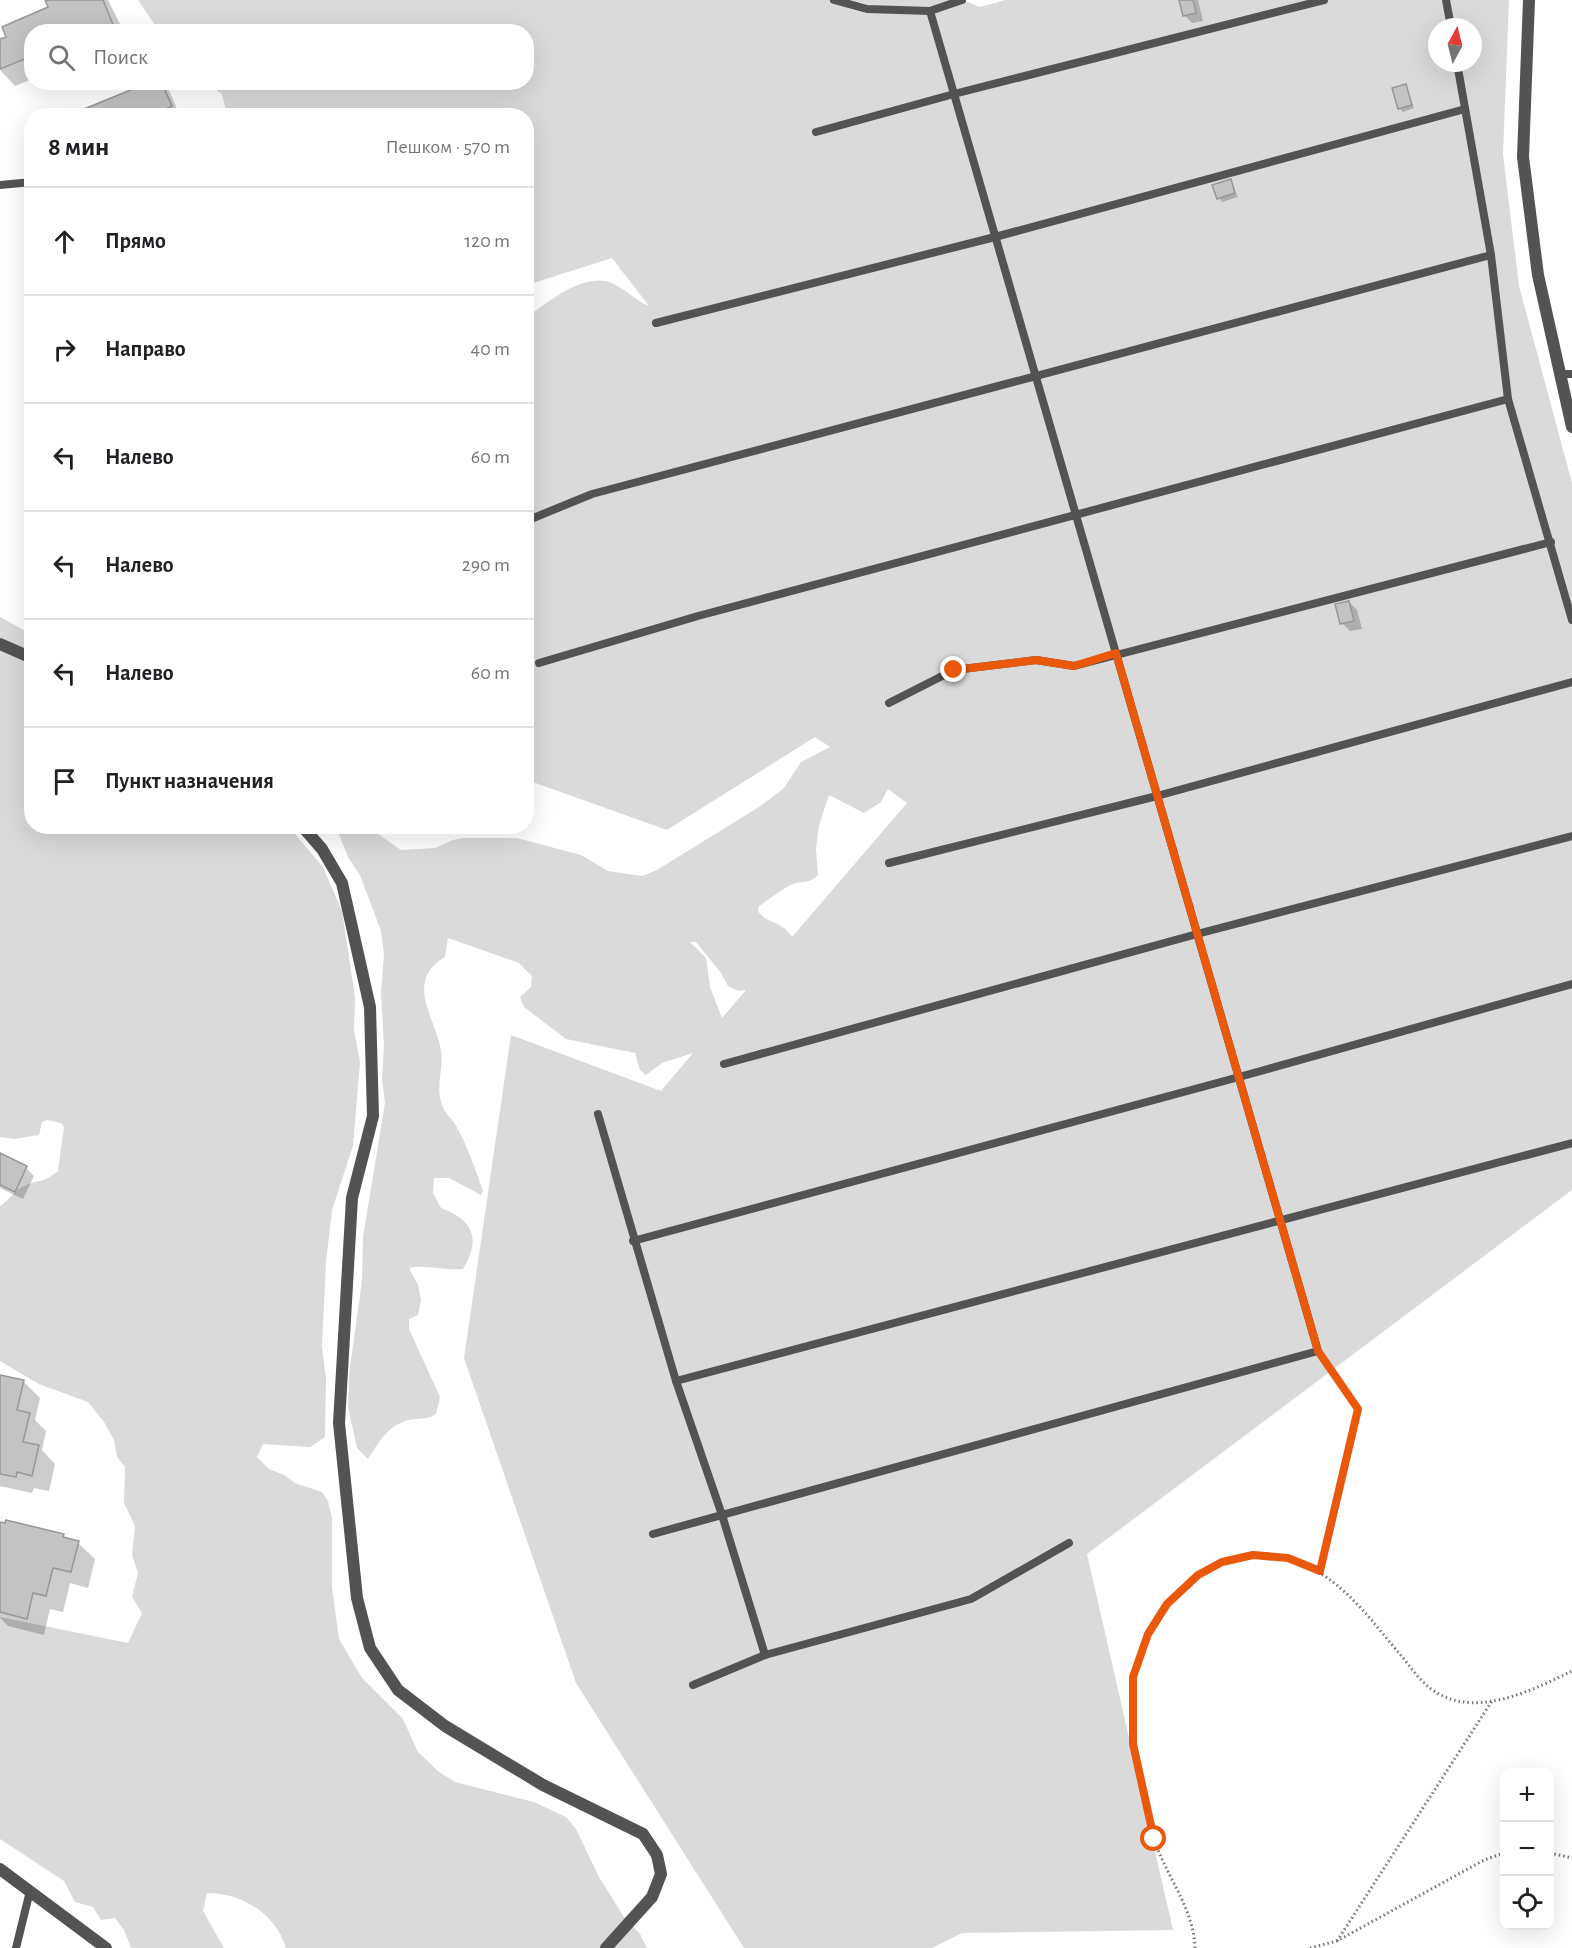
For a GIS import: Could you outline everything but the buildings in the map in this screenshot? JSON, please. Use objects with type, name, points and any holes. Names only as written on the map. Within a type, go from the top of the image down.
[{"type":"street","points":[[1529,0],[1523,157],[1538,275],[1572,427]]},
{"type":"street","points":[[0,644],[24,654]]},
{"type":"street","points":[[309,834],[322,849],[342,883],[370,1007],[373,1116],[352,1198],[339,1423],[359,1608],[370,1648],[398,1690],[445,1726],[543,1785],[643,1834],[657,1855],[661,1874],[652,1897],[606,1948]]},
{"type":"street","points":[[0,1869],[106,1948]]},
{"type":"lane","points":[[834,0],[867,9],[930,11],[962,0]]},
{"type":"lane","points":[[816,132],[954,94],[1324,0]]},
{"type":"lane","points":[[1446,0],[1449,18]]},
{"type":"lane","points":[[653,1534],[1318,1351],[930,11]]},
{"type":"lane","points":[[1459,72],[1491,255],[1508,399],[1572,620]]},
{"type":"lane","points":[[656,323],[995,237],[1465,109]]},
{"type":"lane","points":[[0,185],[24,183]]},
{"type":"lane","points":[[534,518],[591,494],[1491,255]]},
{"type":"lane","points":[[1559,374],[1572,374]]},
{"type":"lane","points":[[539,663],[698,616],[1508,399]]},
{"type":"lane","points":[[889,703],[954,670],[1036,660],[1074,666],[1116,653],[1551,542]]},
{"type":"lane","points":[[889,863],[1157,796],[1572,682]]},
{"type":"lane","points":[[724,1064],[1197,934],[1572,836]]},
{"type":"lane","points":[[633,1241],[1572,984]]},
{"type":"lane","points":[[598,1114],[633,1241],[676,1381],[722,1515],[765,1655]]},
{"type":"lane","points":[[676,1381],[1572,1143]]},
{"type":"lane","points":[[693,1685],[765,1655],[971,1599],[1068,1543]]},
{"type":"lane","points":[[16,1948],[30,1891]]},
{"type":"path","points":[[1318,1351],[1358,1409],[1320,1571]]},
{"type":"path","points":[[1195,1948],[1194,1930],[1154,1839],[1133,1744],[1133,1677],[1148,1634],[1167,1604],[1198,1575],[1222,1562],[1253,1555],[1288,1558],[1320,1571],[1346,1591],[1423,1682],[1440,1695],[1468,1703],[1492,1701],[1550,1682],[1572,1671]]},
{"type":"path","points":[[1337,1941],[1492,1701]]},
{"type":"path","points":[[1310,1948],[1337,1941],[1484,1860],[1500,1854]]},
{"type":"path","points":[[1554,1854],[1572,1858]]},
{"type":"shaded area","points":[[138,0],[963,0],[980,7],[1005,0],[1509,0],[1503,154],[1519,286],[1572,483],[1572,1190],[1087,1554],[1173,1930],[962,1933],[932,1948],[744,1948],[576,1683],[464,1358],[511,1035],[661,1091],[693,1053],[662,1063],[646,1075],[640,1070],[635,1053],[566,1039],[524,1007],[520,997],[531,987],[532,976],[519,963],[448,938],[445,957],[433,967],[426,977],[425,1000],[441,1050],[439,1091],[442,1105],[463,1140],[483,1191],[481,1195],[449,1178],[434,1178],[433,1193],[441,1208],[452,1213],[467,1225],[473,1240],[472,1249],[463,1269],[409,1268],[418,1285],[421,1300],[418,1315],[409,1319],[409,1329],[440,1397],[436,1414],[402,1422],[395,1426],[376,1446],[368,1459],[357,1448],[348,1407],[349,1375],[362,1281],[363,1237],[385,1103],[382,1079],[384,1044],[381,994],[384,954],[381,931],[360,875],[349,859],[339,834],[378,834],[401,850],[435,848],[463,838],[517,838],[581,855],[608,871],[642,876],[657,870],[762,805],[784,788],[801,762],[830,747],[815,737],[667,830],[534,782],[534,312],[569,289],[592,281],[614,284],[649,306],[612,258],[534,283],[534,108],[225,108],[222,94],[217,90],[534,90],[534,24],[154,24]],"holes":[[[888,789],[907,803],[792,937],[784,928],[765,918],[758,911],[759,906],[786,887],[810,881],[818,875],[816,849],[819,825],[829,795],[864,813],[881,802]],[[690,942],[696,942],[721,973],[728,986],[739,991],[746,990],[722,1018],[710,987],[706,958]]]},
{"type":"shaded area","points":[[0,617],[24,630],[24,834],[295,834],[323,867],[342,911],[355,997],[354,1030],[360,1062],[353,1146],[332,1210],[326,1262],[322,1346],[326,1379],[325,1437],[310,1447],[263,1444],[257,1457],[269,1469],[284,1475],[295,1483],[322,1492],[328,1501],[332,1518],[332,1587],[339,1639],[362,1678],[403,1719],[418,1752],[439,1772],[455,1782],[534,1802],[566,1817],[576,1829],[599,1877],[624,1917],[640,1934],[647,1948],[286,1948],[274,1925],[256,1908],[233,1897],[207,1893],[203,1911],[224,1948],[131,1948],[124,1930],[115,1918],[101,1920],[93,1907],[75,1902],[64,1881],[0,1839],[0,1617],[128,1643],[142,1613],[132,1597],[138,1573],[132,1555],[135,1526],[124,1503],[125,1467],[117,1457],[114,1440],[104,1422],[88,1402],[39,1384],[0,1361],[0,1206],[19,1189],[48,1178],[58,1171],[64,1127],[61,1123],[47,1120],[42,1122],[39,1135],[15,1139],[0,1137]]},
{"type":"route","points":[[954,670],[1036,660],[1074,666],[1116,653],[1318,1351],[1358,1409],[1320,1571],[1288,1558],[1253,1555],[1222,1562],[1198,1575],[1167,1604],[1148,1634],[1133,1677],[1133,1744],[1154,1839]]}]
